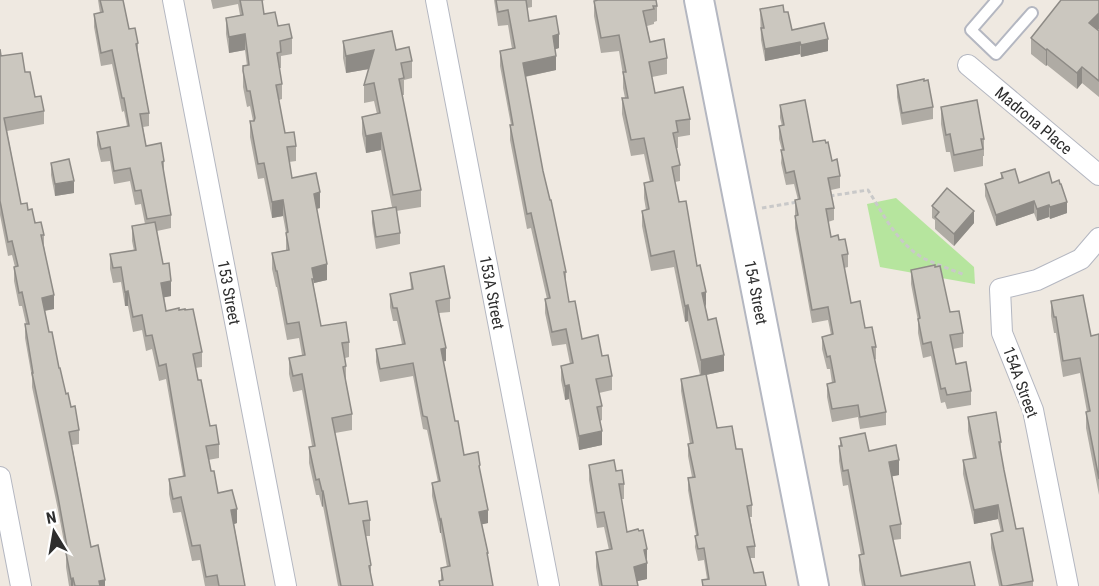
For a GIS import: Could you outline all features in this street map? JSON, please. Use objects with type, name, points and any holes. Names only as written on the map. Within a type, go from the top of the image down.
[{"type":"street","name":"153 Street","points":[[173,0],[286,586]]},
{"type":"street","name":"153A Street","points":[[436,0],[549,586]]},
{"type":"street","name":"154 Street","points":[[699,0],[814,586]]},
{"type":"street","name":"Madrona Place","points":[[968,65],[1099,175]]},
{"type":"street","name":"154A Street","points":[[1068,586],[1033,410],[1002,333],[1000,289],[1037,280],[1081,259],[1099,238]]},
{"type":"street","points":[[0,477],[21,586]]},
{"type":"lane","points":[[997,0],[971,30],[996,54],[1032,13]]},
{"type":"path","points":[[823,198],[868,190],[894,231],[909,248],[924,259],[965,275]]},
{"type":"path","points":[[757,209],[800,201]]},
{"type":"green space","points":[[896,198],[974,267],[975,284],[880,267],[867,204]]},
{"type":"building","points":[[100,0],[123,0],[129,29],[135,28],[149,113],[140,114],[146,146],[161,143],[171,215],[147,219],[141,190],[135,191],[130,168],[114,171],[110,147],[101,149],[97,132],[129,126],[112,50],[101,53],[94,14],[103,12]]},
{"type":"building","points":[[240,0],[262,0],[264,14],[275,12],[278,26],[289,24],[292,38],[280,41],[281,52],[277,53],[282,84],[276,85],[285,133],[294,132],[296,146],[287,147],[292,178],[316,173],[320,192],[314,194],[327,264],[312,268],[314,279],[312,279],[321,326],[346,322],[349,342],[342,343],[346,366],[343,367],[352,414],[332,418],[349,504],[367,501],[370,520],[363,521],[373,586],[341,586],[323,491],[319,479],[316,480],[309,447],[315,446],[302,374],[293,376],[289,358],[305,355],[299,322],[287,324],[272,253],[289,250],[283,200],[272,202],[264,163],[258,164],[250,121],[254,121],[255,118],[250,91],[247,91],[243,71],[243,66],[249,65],[245,34],[229,37],[226,18],[243,15]]},
{"type":"building","points":[[496,0],[526,0],[529,21],[556,16],[559,34],[553,36],[556,56],[523,63],[543,171],[566,272],[564,272],[569,302],[575,301],[582,339],[598,335],[602,356],[608,355],[612,376],[596,379],[602,406],[597,407],[602,431],[579,436],[569,385],[565,386],[561,366],[573,363],[566,329],[552,332],[545,299],[550,298],[531,213],[527,214],[510,125],[513,125],[500,51],[515,48],[508,10],[498,12]]},
{"type":"building","points":[[656,0],[657,6],[653,6],[654,9],[643,11],[650,42],[664,39],[667,58],[649,62],[655,93],[683,87],[690,119],[676,121],[678,132],[673,133],[680,165],[672,167],[679,202],[686,201],[697,266],[700,265],[706,292],[702,293],[708,320],[716,318],[724,355],[701,360],[688,305],[685,306],[674,251],[651,256],[642,211],[649,209],[644,183],[653,181],[644,138],[631,140],[622,98],[628,98],[619,35],[601,38],[594,1]]},
{"type":"building","points":[[1061,0],[1099,0],[1099,13],[1089,23],[1099,31],[1099,81],[1082,67],[1077,73],[1031,38]]},
{"type":"building","points":[[783,5],[784,12],[788,12],[792,30],[824,23],[828,39],[765,49],[760,9]]},
{"type":"building","points":[[392,31],[396,50],[409,47],[412,61],[401,63],[404,78],[399,79],[421,190],[393,195],[381,133],[366,136],[362,117],[380,113],[374,83],[364,85],[374,50],[346,56],[343,41]]},
{"type":"building","points":[[0,49],[1,56],[22,53],[25,72],[30,72],[35,97],[41,96],[44,111],[4,118],[21,204],[27,203],[28,210],[32,209],[35,223],[41,222],[44,235],[41,235],[54,295],[42,298],[66,394],[68,393],[71,407],[75,406],[79,430],[69,432],[91,547],[98,545],[105,580],[99,581],[100,586],[75,586],[73,578],[71,579],[58,497],[32,373],[25,324],[29,324],[22,292],[19,293],[14,267],[18,266],[12,241],[8,242],[0,201]]},
{"type":"building","points":[[924,79],[924,81],[928,80],[933,107],[902,113],[897,85]]},
{"type":"building","points":[[805,100],[813,142],[825,140],[826,143],[828,142],[832,161],[837,159],[840,176],[828,178],[834,208],[826,209],[831,237],[838,235],[839,240],[845,239],[848,254],[842,255],[851,303],[860,301],[865,328],[872,327],[876,347],[872,347],[886,412],[860,417],[858,405],[832,409],[827,384],[835,382],[830,356],[827,357],[822,337],[833,334],[828,307],[812,310],[795,216],[798,215],[795,200],[800,199],[794,171],[786,173],[781,150],[784,150],[779,126],[784,125],[780,105]]},
{"type":"building","points":[[977,100],[984,139],[981,139],[983,149],[954,155],[950,134],[946,135],[941,107]]},
{"type":"building","points":[[69,159],[74,181],[55,184],[51,163]]},
{"type":"building","points":[[1015,169],[1019,183],[1049,172],[1052,183],[1059,180],[1067,202],[1037,209],[1034,201],[996,215],[985,184],[1003,178],[1001,173]]},
{"type":"building","points":[[947,188],[974,211],[954,234],[935,217],[939,212],[932,206]]},
{"type":"building","points":[[396,207],[400,233],[376,237],[372,211]]},
{"type":"building","points":[[155,222],[163,264],[169,263],[171,281],[161,283],[166,311],[179,308],[179,310],[193,309],[202,352],[193,354],[198,380],[201,380],[210,426],[216,425],[219,444],[206,446],[218,493],[232,490],[237,509],[231,510],[245,586],[219,586],[217,575],[206,577],[200,545],[192,546],[181,497],[173,499],[169,479],[185,476],[166,364],[159,366],[152,335],[146,336],[142,315],[133,317],[128,291],[125,292],[121,267],[113,268],[110,254],[136,250],[132,226]]},
{"type":"building","points":[[935,265],[935,267],[940,266],[950,312],[959,311],[963,333],[950,335],[956,364],[966,362],[971,391],[947,395],[945,388],[941,389],[931,342],[923,344],[911,270]]},
{"type":"building","points":[[444,266],[450,298],[436,301],[446,348],[441,349],[464,455],[478,452],[488,510],[479,512],[493,586],[440,586],[439,581],[443,580],[441,568],[450,566],[432,483],[440,481],[427,417],[423,416],[413,363],[380,369],[376,349],[405,344],[397,308],[393,308],[390,294],[413,289],[410,273]]},
{"type":"building","points":[[1083,295],[1091,336],[1099,334],[1099,479],[1086,412],[1090,411],[1080,358],[1063,361],[1051,301]]},
{"type":"building","points":[[706,374],[717,428],[732,426],[736,449],[742,449],[752,505],[747,506],[755,546],[747,547],[754,573],[763,572],[766,586],[703,586],[702,580],[709,579],[704,548],[698,549],[695,536],[698,535],[688,478],[695,477],[688,444],[693,443],[681,379]]},
{"type":"building","points":[[996,412],[1001,442],[999,442],[1016,529],[1023,528],[1033,581],[1006,586],[1002,586],[991,534],[1003,531],[998,505],[974,510],[963,460],[976,458],[968,417]]},
{"type":"building","points":[[865,433],[869,451],[896,445],[899,460],[889,462],[901,524],[890,526],[901,576],[970,562],[975,586],[865,586],[859,555],[864,554],[848,470],[843,471],[839,446],[842,446],[840,438]]},
{"type":"building","points":[[614,460],[616,471],[622,470],[624,484],[619,484],[627,532],[643,530],[647,549],[644,550],[647,563],[634,567],[638,586],[602,586],[596,552],[612,549],[604,512],[597,513],[589,465]]}]
